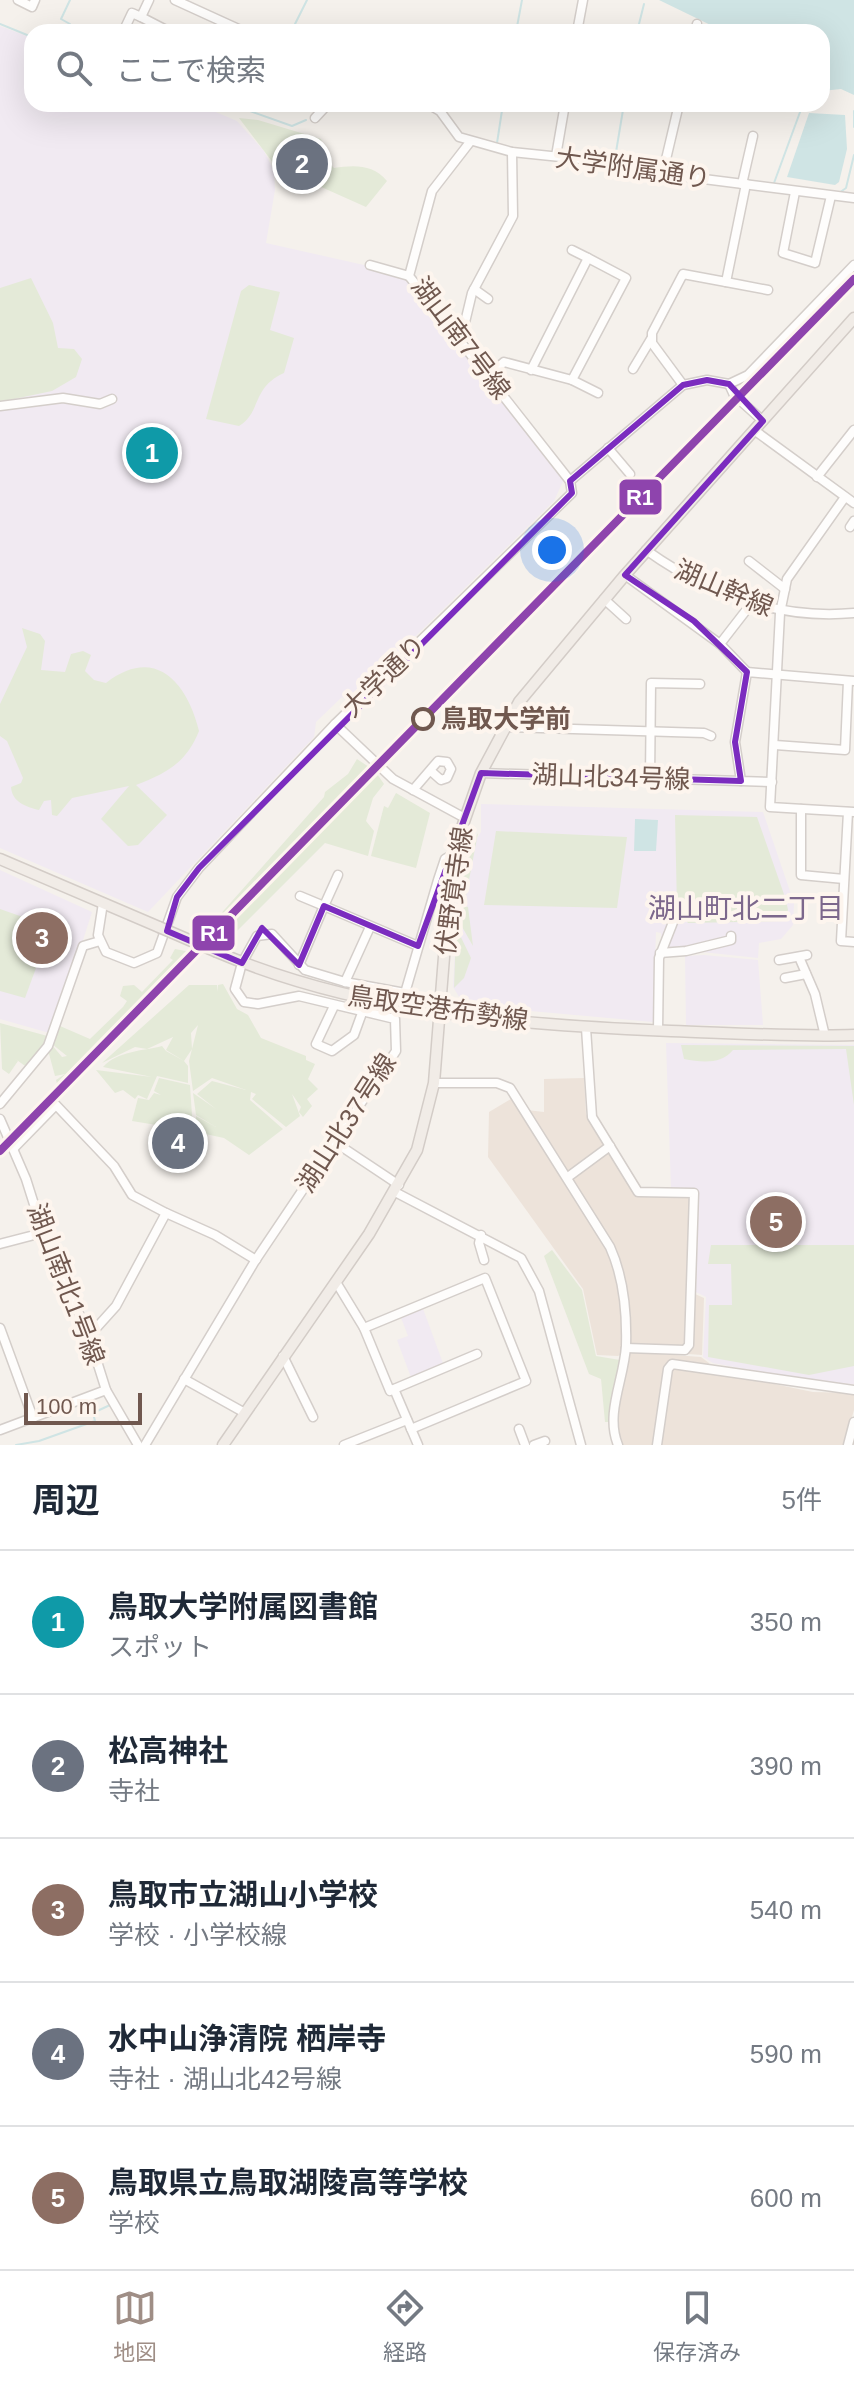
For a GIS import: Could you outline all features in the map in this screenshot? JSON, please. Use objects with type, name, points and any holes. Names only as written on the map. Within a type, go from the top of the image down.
[{"type":"main road","name":"伏野覚寺線","points":[[223,1445],[336,1282],[397,1189],[417,1150],[434,1083],[455,853],[463,817],[505,727],[538,675],[854,318]]},
{"type":"main road","name":"鳥取空港布勢線","points":[[0,859],[242,963],[327,991],[396,1007],[586,1028],[854,1035]]},
{"type":"street","points":[[18,0],[32,7],[35,0]]},
{"type":"street","points":[[141,17],[149,0]]},
{"type":"street","points":[[175,0],[228,24]]},
{"type":"street","points":[[578,24],[583,0]]},
{"type":"street","points":[[127,24],[132,13],[155,24]]},
{"type":"street","points":[[315,118],[321,112]]},
{"type":"street","points":[[441,112],[459,137],[470,142]]},
{"type":"street","points":[[556,156],[564,112]]},
{"type":"street","points":[[663,172],[677,112]]},
{"type":"street","points":[[726,282],[753,136]]},
{"type":"street","name":"大学附属通り","points":[[470,142],[512,152],[854,198]]},
{"type":"street","name":"湖山南7号線","points":[[470,142],[432,191],[409,276],[570,481]]},
{"type":"street","points":[[461,339],[474,289],[513,216],[512,152]]},
{"type":"street","points":[[795,192],[783,253],[815,263],[831,196]]},
{"type":"street","points":[[572,250],[626,278],[572,380]]},
{"type":"street","points":[[531,370],[588,258]]},
{"type":"street","points":[[370,265],[409,276]]},
{"type":"street","points":[[570,481],[683,385],[707,380],[729,384],[748,375],[854,265]]},
{"type":"street","points":[[633,369],[683,274],[768,290]]},
{"type":"street","points":[[474,289],[488,299]]},
{"type":"street","points":[[651,338],[683,385]]},
{"type":"street","points":[[488,376],[504,362],[572,380],[598,393]]},
{"type":"street","points":[[729,384],[734,395],[763,421]]},
{"type":"street","points":[[0,406],[63,398],[100,404],[112,399]]},
{"type":"street","points":[[754,430],[851,498],[787,579],[780,613],[770,807],[851,812],[841,941],[854,942]]},
{"type":"street","points":[[817,477],[854,430]]},
{"type":"street","points":[[608,448],[630,474]]},
{"type":"street","name":"大学通り","points":[[100,941],[106,952],[122,961],[134,963],[157,953],[182,888],[335,724],[572,493],[570,481]]},
{"type":"street","name":"湖山幹線","points":[[646,550],[674,570],[751,604],[780,613],[854,613]]},
{"type":"street","points":[[749,561],[785,589]]},
{"type":"street","points":[[625,575],[720,644],[747,672],[851,681],[845,750],[775,745]]},
{"type":"street","points":[[604,599],[626,619]]},
{"type":"street","points":[[720,644],[751,604]]},
{"type":"street","points":[[741,781],[735,742],[747,672]]},
{"type":"street","points":[[650,779],[651,683],[700,684]]},
{"type":"street","points":[[335,724],[384,770],[463,817]]},
{"type":"street","points":[[505,727],[711,736]]},
{"type":"street","points":[[413,790],[432,772]]},
{"type":"street","name":"湖山北34号線","points":[[481,773],[772,782]]},
{"type":"street","points":[[801,809],[801,875],[844,879]]},
{"type":"street","points":[[242,963],[257,936],[263,933],[277,937],[299,965],[345,982],[405,993],[445,859],[455,853]]},
{"type":"street","points":[[299,965],[338,875]]},
{"type":"street","points":[[300,896],[418,946]]},
{"type":"street","points":[[0,1104],[48,1046],[83,946],[100,941],[103,903]]},
{"type":"street","points":[[658,1031],[660,953],[677,912]]},
{"type":"street","points":[[345,982],[370,927]]},
{"type":"street","points":[[660,953],[686,951],[727,941],[731,936]]},
{"type":"street","points":[[779,960],[803,956],[825,1036]]},
{"type":"street","name":"湖山北37号線","points":[[145,1445],[256,1260],[396,1051],[395,1019],[291,995],[258,1004],[244,1002],[235,989],[242,963]]},
{"type":"street","points":[[785,978],[806,974]]},
{"type":"street","points":[[334,1006],[316,1044],[332,1051],[354,1035],[362,1013]]},
{"type":"street","points":[[586,1028],[592,1117],[638,1192],[694,1193],[689,1345],[685,1350],[626,1348]]},
{"type":"street","points":[[434,1083],[497,1083],[510,1088],[568,1177],[621,1270],[626,1348],[611,1428],[618,1445]]},
{"type":"street","points":[[14,1148],[56,1105],[114,1166],[132,1195],[215,1235],[256,1260]]},
{"type":"street","name":"湖山南北1号線","points":[[0,1119],[14,1148],[42,1233],[89,1336],[106,1390],[138,1445]]},
{"type":"street","points":[[333,1141],[397,1189],[521,1258],[539,1291],[581,1445]]},
{"type":"street","points":[[568,1177],[610,1146]]},
{"type":"street","points":[[89,1336],[116,1306],[166,1213]]},
{"type":"street","points":[[0,1244],[42,1233]]},
{"type":"street","points":[[481,1235],[479,1243],[484,1260]]},
{"type":"street","points":[[344,1445],[526,1381],[485,1278],[364,1328]]},
{"type":"street","points":[[336,1282],[364,1328],[390,1391],[477,1354]]},
{"type":"street","points":[[0,1328],[33,1418]]},
{"type":"street","points":[[283,1356],[313,1417]]},
{"type":"street","points":[[657,1445],[672,1364],[854,1390]]},
{"type":"street","points":[[184,1379],[245,1413]]},
{"type":"street","points":[[394,1389],[418,1445]]},
{"type":"street","points":[[0,1430],[106,1390]]},
{"type":"street","points":[[848,1445],[854,1422]]},
{"type":"street","points":[[519,1429],[525,1445]]},
{"type":"street","points":[[534,1445],[545,1441]]},
{"type":"highlighted area","points":[[707,380],[729,384],[763,421],[625,575],[694,621],[747,672],[735,742],[741,781],[481,773],[418,946],[324,906],[299,965],[262,928],[242,963],[167,931],[177,897],[199,868],[572,493],[570,481],[683,385]]},
{"type":"shaded area","points":[[659,0],[854,0],[854,95],[841,89],[830,90],[830,24],[708,24]]},
{"type":"shaded area","points":[[0,26],[24,35],[24,112],[216,112],[237,121],[264,151],[274,171],[275,190],[266,243],[404,274],[564,479],[554,501],[348,702],[342,697],[316,722],[314,737],[148,912],[0,848]]},
{"type":"shaded area","points":[[809,113],[845,115],[847,149],[839,182],[835,185],[787,177]]},
{"type":"shaded area","points":[[481,804],[763,812],[794,903],[793,925],[781,939],[759,943],[758,958],[702,952],[663,956],[661,933],[656,932],[653,1022],[464,1005],[453,987],[459,883],[462,861],[481,832]]},
{"type":"shaded area","points":[[635,819],[658,820],[656,851],[634,851]]},
{"type":"shaded area","points":[[0,870],[92,912],[53,1034],[0,1019]]},
{"type":"shaded area","points":[[685,956],[758,960],[763,1025],[686,1025]]},
{"type":"shaded area","points":[[666,1043],[854,1045],[854,1384],[819,1383],[713,1363],[703,1357],[706,1297],[696,1292],[699,1193],[695,1188],[671,1188]]},
{"type":"shaded area","points":[[584,1078],[586,1114],[635,1192],[639,1196],[687,1195],[692,1201],[695,1294],[704,1298],[702,1355],[630,1350],[618,1356],[597,1355],[583,1289],[488,1157],[489,1112],[511,1099],[518,1109],[544,1112],[544,1079]]},
{"type":"shaded area","points":[[795,1216],[796,1239],[763,1240],[762,1218]]},
{"type":"shaded area","points":[[422,1306],[444,1366],[412,1380],[397,1340],[408,1336],[400,1315]]},
{"type":"shaded area","points":[[628,1354],[701,1357],[709,1363],[711,1371],[813,1392],[854,1393],[854,1410],[844,1445],[620,1445],[618,1413]]},
{"type":"green space","points":[[239,118],[258,120],[321,139],[326,160],[334,168],[363,167],[376,171],[387,181],[366,207],[319,186],[283,176]]},
{"type":"green space","points":[[31,278],[53,323],[58,348],[74,349],[82,359],[76,377],[52,391],[0,402],[0,288]]},
{"type":"green space","points":[[249,285],[280,292],[270,330],[294,338],[284,373],[266,386],[251,414],[239,426],[206,419],[241,291]]},
{"type":"green space","points":[[22,628],[40,634],[45,641],[41,670],[65,672],[71,654],[83,651],[91,655],[85,671],[94,680],[106,683],[124,672],[154,669],[166,674],[186,697],[199,731],[188,751],[174,766],[136,785],[167,815],[138,845],[128,846],[101,819],[129,786],[72,798],[57,816],[52,815],[51,800],[44,801],[39,810],[25,805],[14,796],[11,787],[21,783],[23,778],[7,741],[0,736],[0,704],[27,647]]},
{"type":"green space","points":[[357,759],[372,769],[206,937],[202,935],[324,797],[325,792],[348,774]]},
{"type":"green space","points":[[377,774],[384,784],[373,798],[366,821],[374,831],[368,856],[325,843],[224,944],[212,939]]},
{"type":"green space","points":[[396,793],[430,813],[416,868],[371,856],[384,806],[388,808]]},
{"type":"green space","points":[[675,815],[757,817],[786,900],[788,910],[783,921],[688,923],[677,908]]},
{"type":"green space","points":[[496,831],[627,837],[617,908],[484,905]]},
{"type":"green space","points":[[478,833],[464,906],[468,907],[473,946],[457,918],[462,861]]},
{"type":"green space","points":[[0,909],[40,923],[47,938],[25,998],[0,991]]},
{"type":"green space","points":[[456,927],[471,958],[464,978],[454,988]]},
{"type":"green space","points":[[175,949],[191,952],[58,1087],[56,1080],[65,1074],[55,1076],[48,1050],[52,1045],[62,1057],[67,1056],[52,1044],[60,1026],[90,1039],[127,1001],[120,996],[123,986],[134,985],[142,992],[173,960],[170,958]]},
{"type":"green space","points":[[223,984],[237,1009],[248,1015],[261,1038],[306,1056],[306,1060],[315,1064],[308,1079],[318,1089],[307,1099],[312,1106],[303,1117],[299,1112],[301,1107],[292,1094],[300,1116],[286,1127],[252,1099],[256,1094],[251,1092],[250,1100],[283,1129],[249,1155],[224,1138],[196,1132],[196,1116],[216,1127],[196,1115],[193,1093],[216,1109],[197,1094],[212,1081],[246,1090],[212,1078],[193,1091],[189,1061],[192,1049],[184,1061],[166,1050],[173,1037],[147,1049],[135,1047],[102,1063],[189,985],[217,985],[217,992],[218,985]],"holes":[[[198,1025],[192,1049],[191,1033]]]},
{"type":"green space","points":[[0,1023],[51,1037],[28,1068],[14,1058],[18,1061],[9,1074],[2,1069]]},
{"type":"green space","points":[[681,1045],[854,1046],[854,1105],[846,1049],[733,1050],[723,1058],[704,1061],[684,1059]]},
{"type":"green space","points":[[162,1046],[188,1066],[188,1083],[157,1076],[147,1099],[138,1095],[135,1099],[123,1090],[115,1093],[96,1070],[152,1077],[103,1067],[123,1055]]},
{"type":"green space","points":[[159,1078],[190,1085],[193,1131],[132,1121],[138,1098],[149,1100],[154,1093],[161,1095],[154,1091]]},
{"type":"green space","points":[[711,1245],[854,1245],[854,1366],[809,1375],[708,1357],[709,1305],[732,1305],[731,1264],[708,1264]]},
{"type":"green space","points":[[552,1250],[582,1290],[596,1356],[620,1360],[609,1422],[605,1422],[601,1379],[589,1374],[544,1256]]},
{"type":"waterway","points":[[70,0],[61,19],[70,24]]},
{"type":"waterway","points":[[295,24],[307,0]]},
{"type":"waterway","points":[[518,24],[522,0]]},
{"type":"waterway","points":[[639,24],[644,4]]},
{"type":"waterway","points":[[0,24],[24,34]]},
{"type":"waterway","points":[[854,111],[854,127]]},
{"type":"waterway","points":[[253,112],[292,126],[306,120]]},
{"type":"waterway","points":[[497,143],[502,112]]},
{"type":"waterway","points":[[615,158],[623,112]]},
{"type":"waterway","points":[[774,183],[800,112]]},
{"type":"waterway","points":[[567,153],[585,155]]},
{"type":"waterway","points":[[839,193],[846,188],[854,155]]},
{"type":"waterway","points":[[615,159],[630,161]]},
{"type":"waterway","points":[[745,180],[759,182]]},
{"type":"waterway","points":[[16,1445],[39,1441],[95,1421],[93,1413],[110,1405]]},
{"type":"transit line","name":"R1","points":[[0,1151],[854,279]]},
{"type":"place","name":"松高神社","points":[[302,164]]},
{"type":"place","name":"鳥取大学附属図書館","points":[[152,453]]},
{"type":"place","name":"鳥取大学前","points":[[423,719]]},
{"type":"place","name":"鳥取市立湖山小学校","points":[[42,938]]},
{"type":"place","name":"水中山浄清院 栖岸寺","points":[[178,1143]]},
{"type":"place","name":"鳥取県立鳥取湖陵高等学校","points":[[776,1222]]},
{"type":"district","name":"湖山町北二丁目","points":[[746,908]]}]
